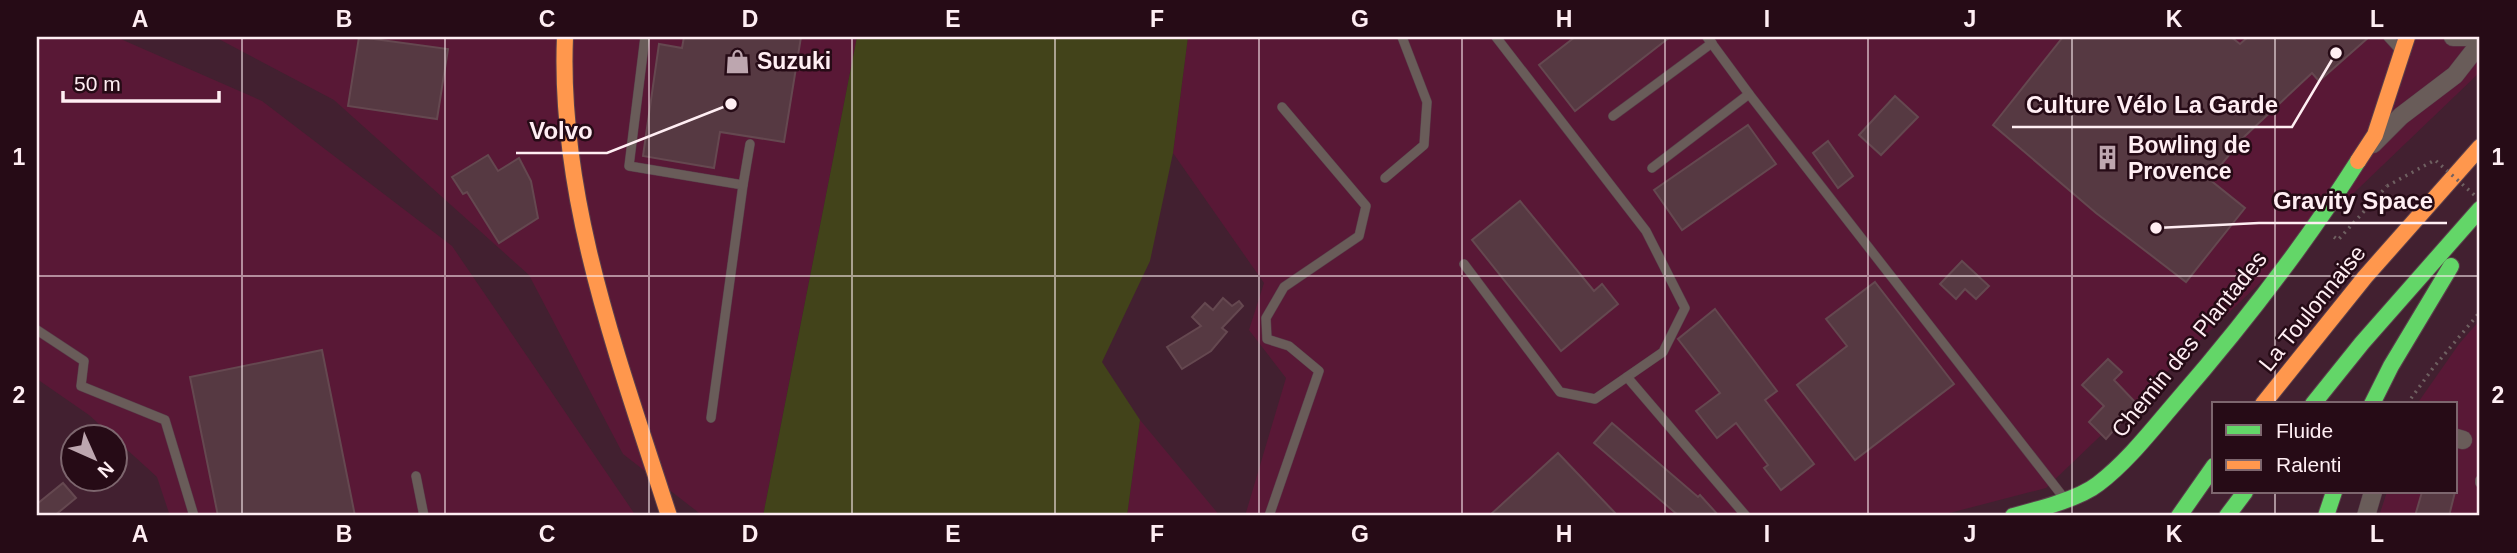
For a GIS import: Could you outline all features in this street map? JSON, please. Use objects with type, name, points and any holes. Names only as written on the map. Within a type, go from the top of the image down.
[{"type":"main road","points":[[565,37],[563,84],[578,201],[611,334],[669,514]]},
{"type":"main road","name":"Chemin des Plantades","points":[[2013,516],[2046,508],[2096,486],[2134,450],[2206,367],[2316,223],[2375,135],[2405,45]]},
{"type":"main road","name":"La Toulonnaise","points":[[2265,402],[2365,277],[2480,147]]},
{"type":"main road","points":[[2315,402],[2362,343],[2480,209]]},
{"type":"main road","points":[[2373,402],[2444,274],[2480,226]]},
{"type":"main road","points":[[2173,516],[2212,469]]},
{"type":"main road","points":[[2179,516],[2212,469]]},
{"type":"main road","points":[[2227,516],[2244,494]]},
{"type":"main road","points":[[2326,516],[2333,494]]},
{"type":"street","points":[[2452,37],[2466,37]]},
{"type":"street","points":[[2361,157],[2401,116],[2455,75],[2480,43]]},
{"type":"street","points":[[2366,516],[2372,494]]},
{"type":"lane","points":[[645,37],[628,166],[743,185]]},
{"type":"lane","points":[[1385,178],[1424,145],[1426,102],[1402,37]]},
{"type":"lane","points":[[1464,264],[1560,392],[1595,399],[1663,352],[1685,308],[1646,231],[1496,37]]},
{"type":"lane","points":[[2388,37],[2405,45]]},
{"type":"lane","points":[[1614,116],[1710,40],[1749,94],[2065,499]]},
{"type":"lane","points":[[1652,168],[1749,94]]},
{"type":"lane","points":[[1269,516],[1319,371],[1289,346],[1267,339],[1266,318],[1283,287],[1359,236],[1366,206],[1282,107]]},
{"type":"lane","points":[[711,418],[750,144]]},
{"type":"lane","points":[[37,330],[84,361],[82,386],[165,420],[194,516]]},
{"type":"lane","points":[[1627,377],[1746,516]]},
{"type":"lane","points":[[416,475],[424,516]]},
{"type":"path","points":[[2316,223],[2338,240],[2388,186],[2435,160],[2480,200]]},
{"type":"path","points":[[2408,402],[2480,312]]},
{"type":"shaded area","points":[[37,37],[116,37],[262,101],[452,246],[636,516],[170,516],[157,477],[130,452],[130,424],[99,424],[37,379]]},
{"type":"shaded area","points":[[215,37],[857,37],[763,516],[703,516],[623,454],[529,275],[334,100]]},
{"type":"shaded area","points":[[857,37],[1188,37],[1173,153],[1150,261],[1102,362],[1140,420],[1127,516],[763,516]]},
{"type":"shaded area","points":[[1188,37],[2480,37],[2480,72],[2046,488],[1938,516],[1245,516],[1286,378],[1249,330],[1264,283],[1173,153]]},
{"type":"shaded area","points":[[2480,320],[2480,516],[2379,516],[2386,494],[2458,494],[2458,402],[2418,402],[2459,344]]},
{"type":"shaded area","points":[[1140,420],[1220,516],[1127,516]]},
{"type":"building","points":[[359,37],[448,49],[437,119],[348,106]]},
{"type":"building","points":[[684,37],[801,37],[784,142],[720,132],[714,168],[643,156],[659,44],[682,48]]},
{"type":"building","points":[[1575,37],[1670,37],[1575,111],[1539,65]]},
{"type":"building","points":[[2063,37],[2231,37],[2240,44],[2248,37],[2369,37],[2319,81],[2312,73],[2245,136],[2209,179],[2245,208],[2186,282],[2096,213],[1993,125]]},
{"type":"building","points":[[1895,96],[1918,117],[1881,155],[1859,135]]},
{"type":"building","points":[[1748,125],[1776,164],[1682,230],[1654,190]]},
{"type":"building","points":[[1828,141],[1853,176],[1838,188],[1813,153]]},
{"type":"building","points":[[488,155],[498,171],[519,158],[531,181],[538,218],[499,243],[467,192],[463,194],[452,177]]},
{"type":"building","points":[[1520,201],[1594,291],[1602,284],[1618,304],[1561,351],[1472,240]]},
{"type":"building","points":[[1962,261],[1989,286],[1976,299],[1965,289],[1956,299],[1940,284]]},
{"type":"building","points":[[1875,282],[1954,384],[1855,460],[1797,385],[1847,346],[1826,319]]},
{"type":"building","points":[[1223,298],[1232,306],[1239,301],[1243,306],[1222,328],[1227,332],[1211,351],[1182,369],[1167,347],[1201,326],[1192,317],[1205,303],[1213,310]]},
{"type":"building","points":[[1715,309],[1777,391],[1765,400],[1814,464],[1781,490],[1764,468],[1768,465],[1736,423],[1717,438],[1696,411],[1720,393],[1678,339]]},
{"type":"building","points":[[322,350],[355,516],[218,516],[190,377]]},
{"type":"building","points":[[2108,359],[2122,372],[2114,380],[2137,404],[2106,439],[2089,422],[2104,406],[2082,385]]},
{"type":"building","points":[[1612,423],[1698,497],[1700,495],[1719,516],[1679,516],[1594,443]]},
{"type":"building","points":[[1558,453],[1618,516],[1489,516]]},
{"type":"building","points":[[60,485],[60,494],[73,494],[76,498],[54,516],[37,516],[37,504]]},
{"type":"building","points":[[2421,494],[2454,494],[2449,516],[2415,516]]},
{"type":"traffic: fast","points":[[2013,516],[2057,503],[2090,489],[2129,456],[2248,315],[2294,255],[2358,161]]},
{"type":"traffic: fast","points":[[2315,402],[2362,343],[2480,209]]},
{"type":"traffic: fast","points":[[2373,402],[2391,366],[2451,266]]},
{"type":"traffic: fast","points":[[2179,516],[2212,469]]},
{"type":"traffic: fast","points":[[2227,516],[2244,494]]},
{"type":"traffic: fast","points":[[2326,516],[2333,494]]},
{"type":"traffic: slow","points":[[565,37],[565,98],[571,159],[582,220],[613,340],[669,516]]},
{"type":"traffic: slow","points":[[2358,161],[2375,135],[2407,37]]},
{"type":"traffic: slow","points":[[2265,402],[2365,277],[2480,147]]},
{"type":"place","name":"Culture Vélo La Garde","points":[[2336,53]]},
{"type":"place","name":"Suzuki","points":[[737,61]]},
{"type":"place","name":"Volvo","points":[[731,104]]},
{"type":"place","name":"Bowling de Provence","points":[[2108,158]]},
{"type":"place","name":"Gravity Space","points":[[2156,228]]}]
